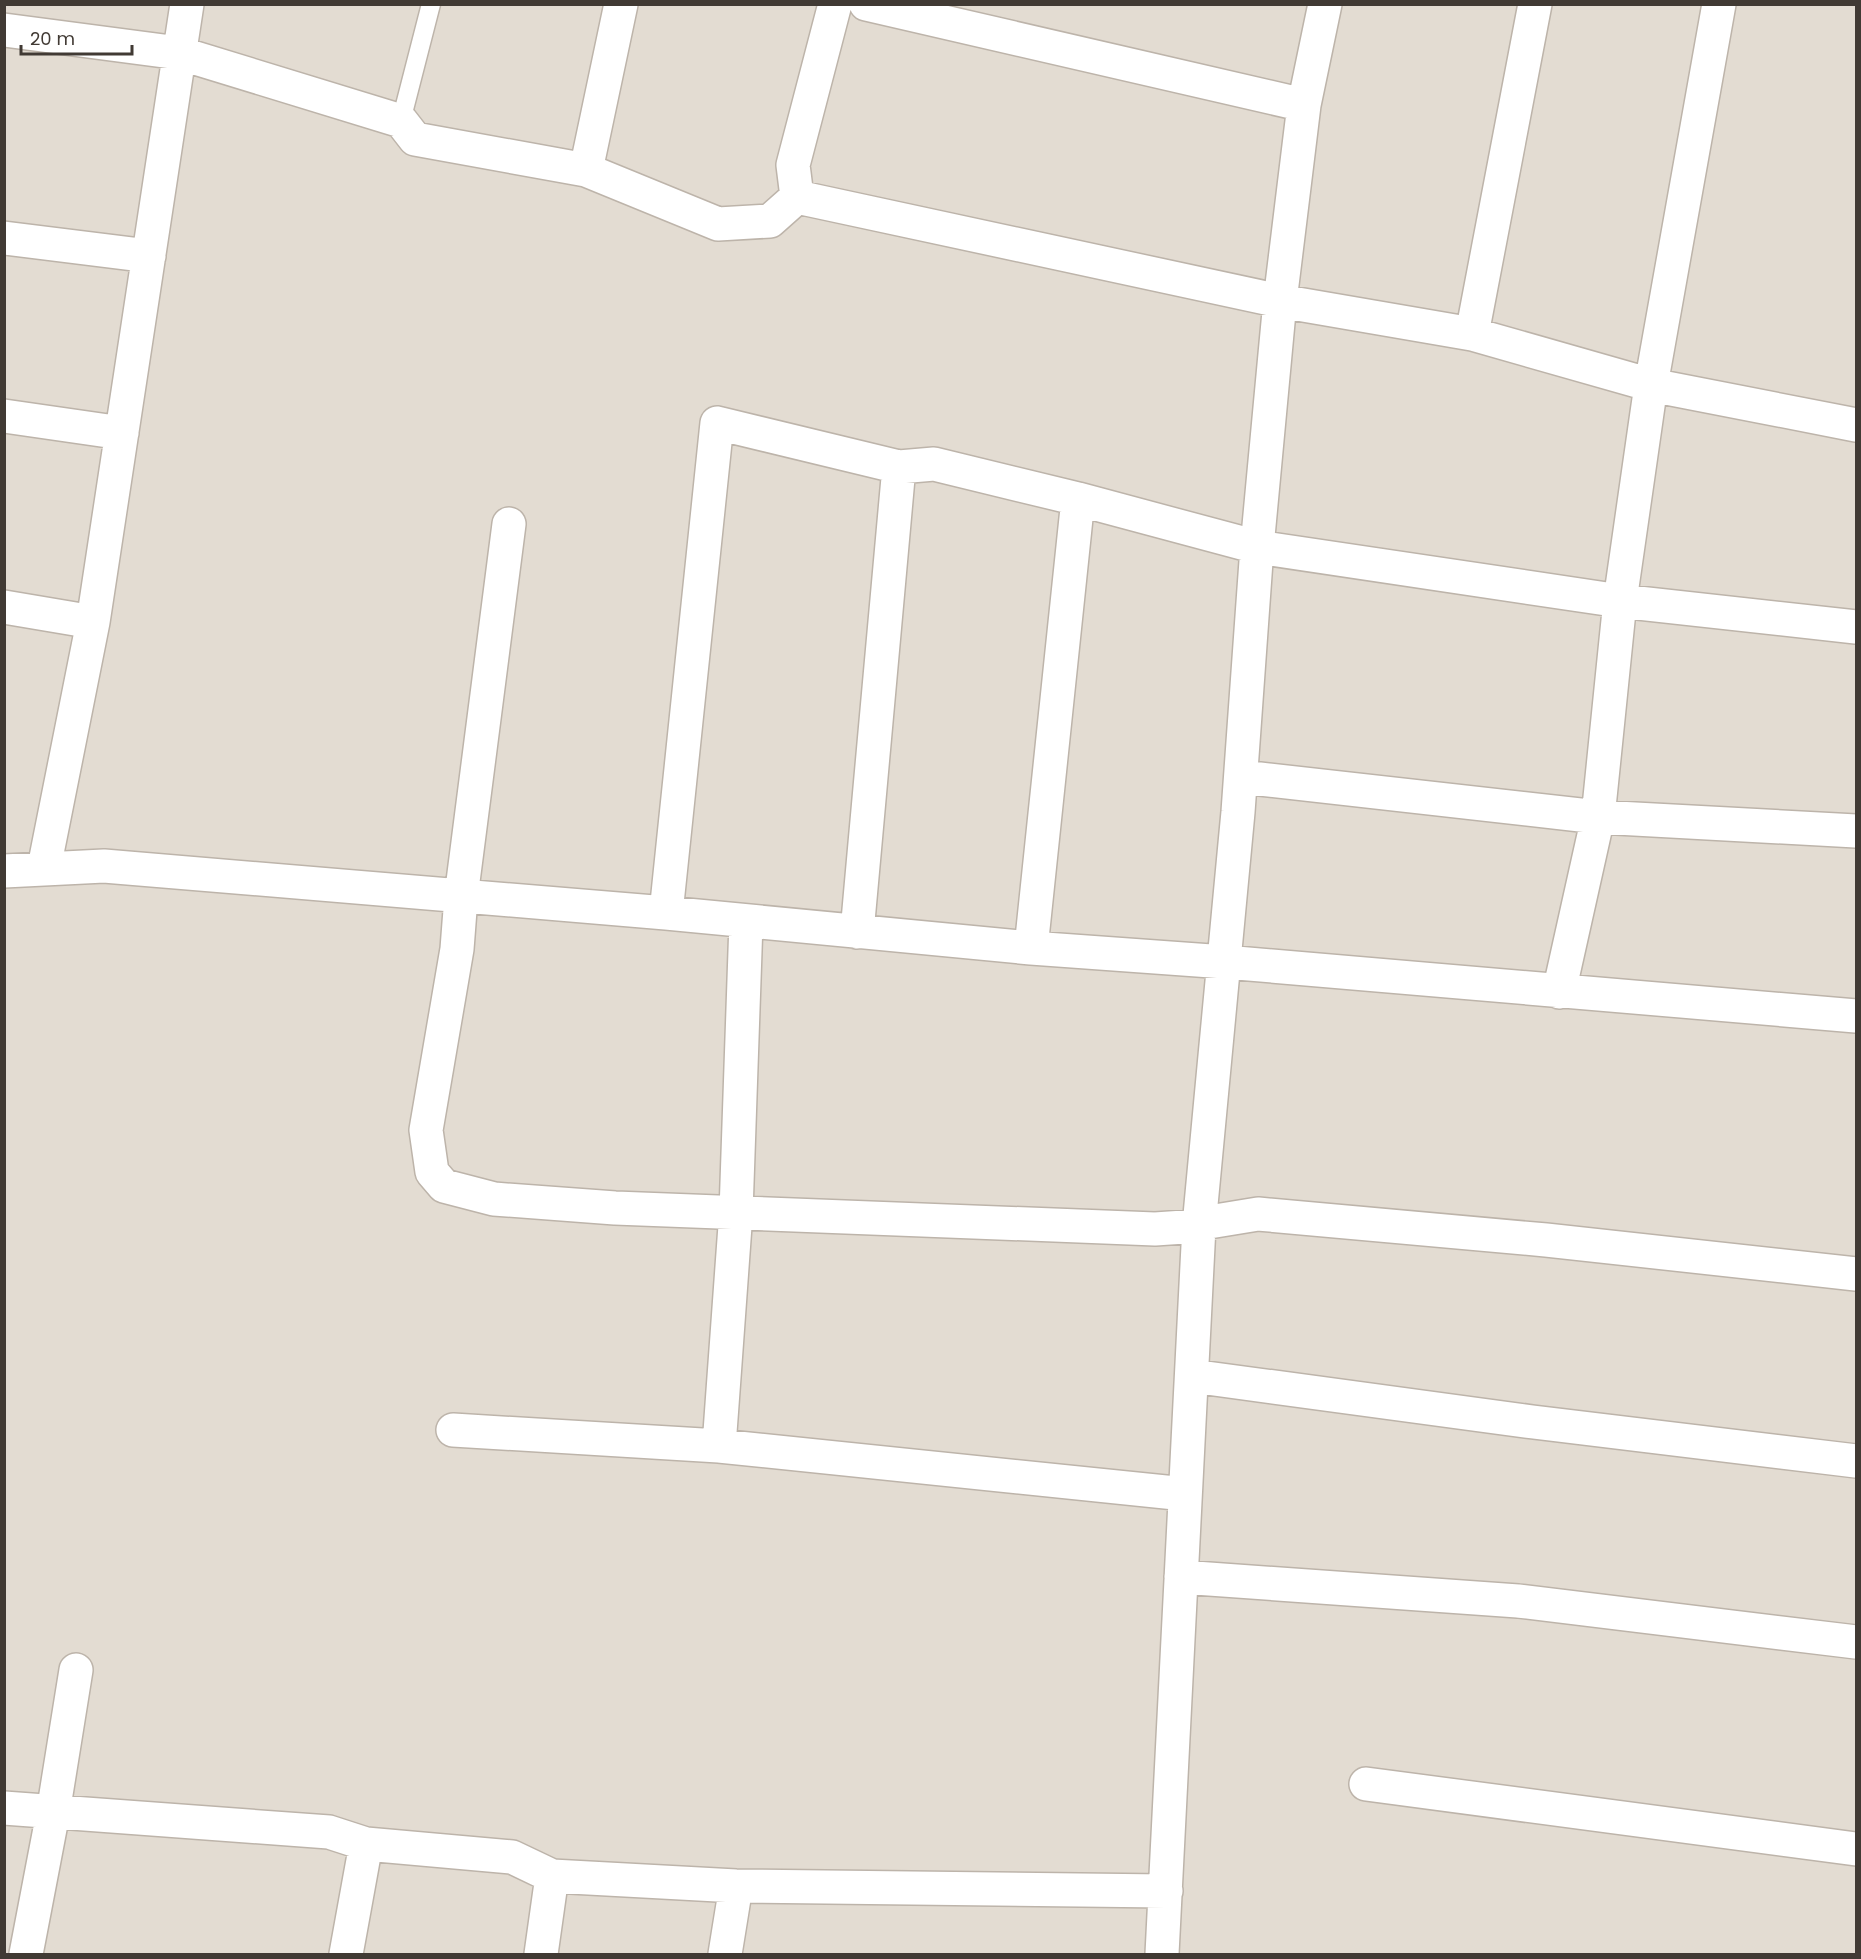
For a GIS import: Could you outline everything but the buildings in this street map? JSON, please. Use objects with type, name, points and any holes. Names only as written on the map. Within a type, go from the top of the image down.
[{"type":"street","points":[[44,868],[93,622],[187,4]]},
{"type":"street","points":[[585,170],[621,4]]},
{"type":"street","points":[[797,197],[793,165],[835,4]]},
{"type":"street","points":[[866,4],[1304,105]]},
{"type":"street","points":[[1162,1954],[1199,1226],[1242,777],[1257,547],[1280,301],[1304,105],[1325,4]]},
{"type":"street","points":[[1472,334],[1535,4]]},
{"type":"street","points":[[1559,992],[1598,817],[1620,601],[1651,385],[1719,4]]},
{"type":"street","points":[[12,22],[179,53],[401,122],[416,139],[585,170],[718,224],[770,221],[797,197]]},
{"type":"street","points":[[797,197],[1280,301],[1472,334],[1651,385],[1857,425]]},
{"type":"street","points":[[4,238],[149,256]]},
{"type":"street","points":[[4,416],[122,433]]},
{"type":"street","points":[[666,913],[717,423],[899,467],[934,464],[1078,499],[1257,547],[1620,601],[1857,627]]},
{"type":"street","points":[[857,932],[899,467]]},
{"type":"street","points":[[1031,948],[1078,499]]},
{"type":"street","points":[[509,524],[461,897],[458,949],[426,1130],[432,1172],[444,1186],[494,1199],[615,1208],[1155,1229],[1199,1226],[1203,1223],[1258,1214],[1546,1240],[1857,1274]]},
{"type":"street","points":[[4,607],[93,622]]},
{"type":"street","points":[[1242,777],[1598,817],[1857,831]]},
{"type":"street","points":[[4,871],[104,866],[666,913],[1031,948],[1225,962],[1857,1016]]},
{"type":"street","points":[[719,1446],[736,1212],[746,921]]},
{"type":"street","points":[[1192,1376],[1522,1421],[1857,1461]]},
{"type":"street","points":[[453,1430],[719,1446],[1185,1494]]},
{"type":"street","points":[[1181,1577],[1518,1601],[1857,1642]]},
{"type":"street","points":[[26,1954],[53,1813],[76,1670]]},
{"type":"street","points":[[1366,1784],[1857,1849]]},
{"type":"street","points":[[4,1808],[329,1832],[366,1844],[512,1857],[552,1876],[736,1886],[1166,1890]]},
{"type":"street","points":[[346,1954],[366,1844]]},
{"type":"street","points":[[541,1954],[552,1876]]},
{"type":"street","points":[[726,1954],[736,1886]]},
{"type":"lane","points":[[401,122],[431,4]]},
{"type":"shaded area","points":[[5,5],[1856,5],[1856,1954],[5,1954]]}]
